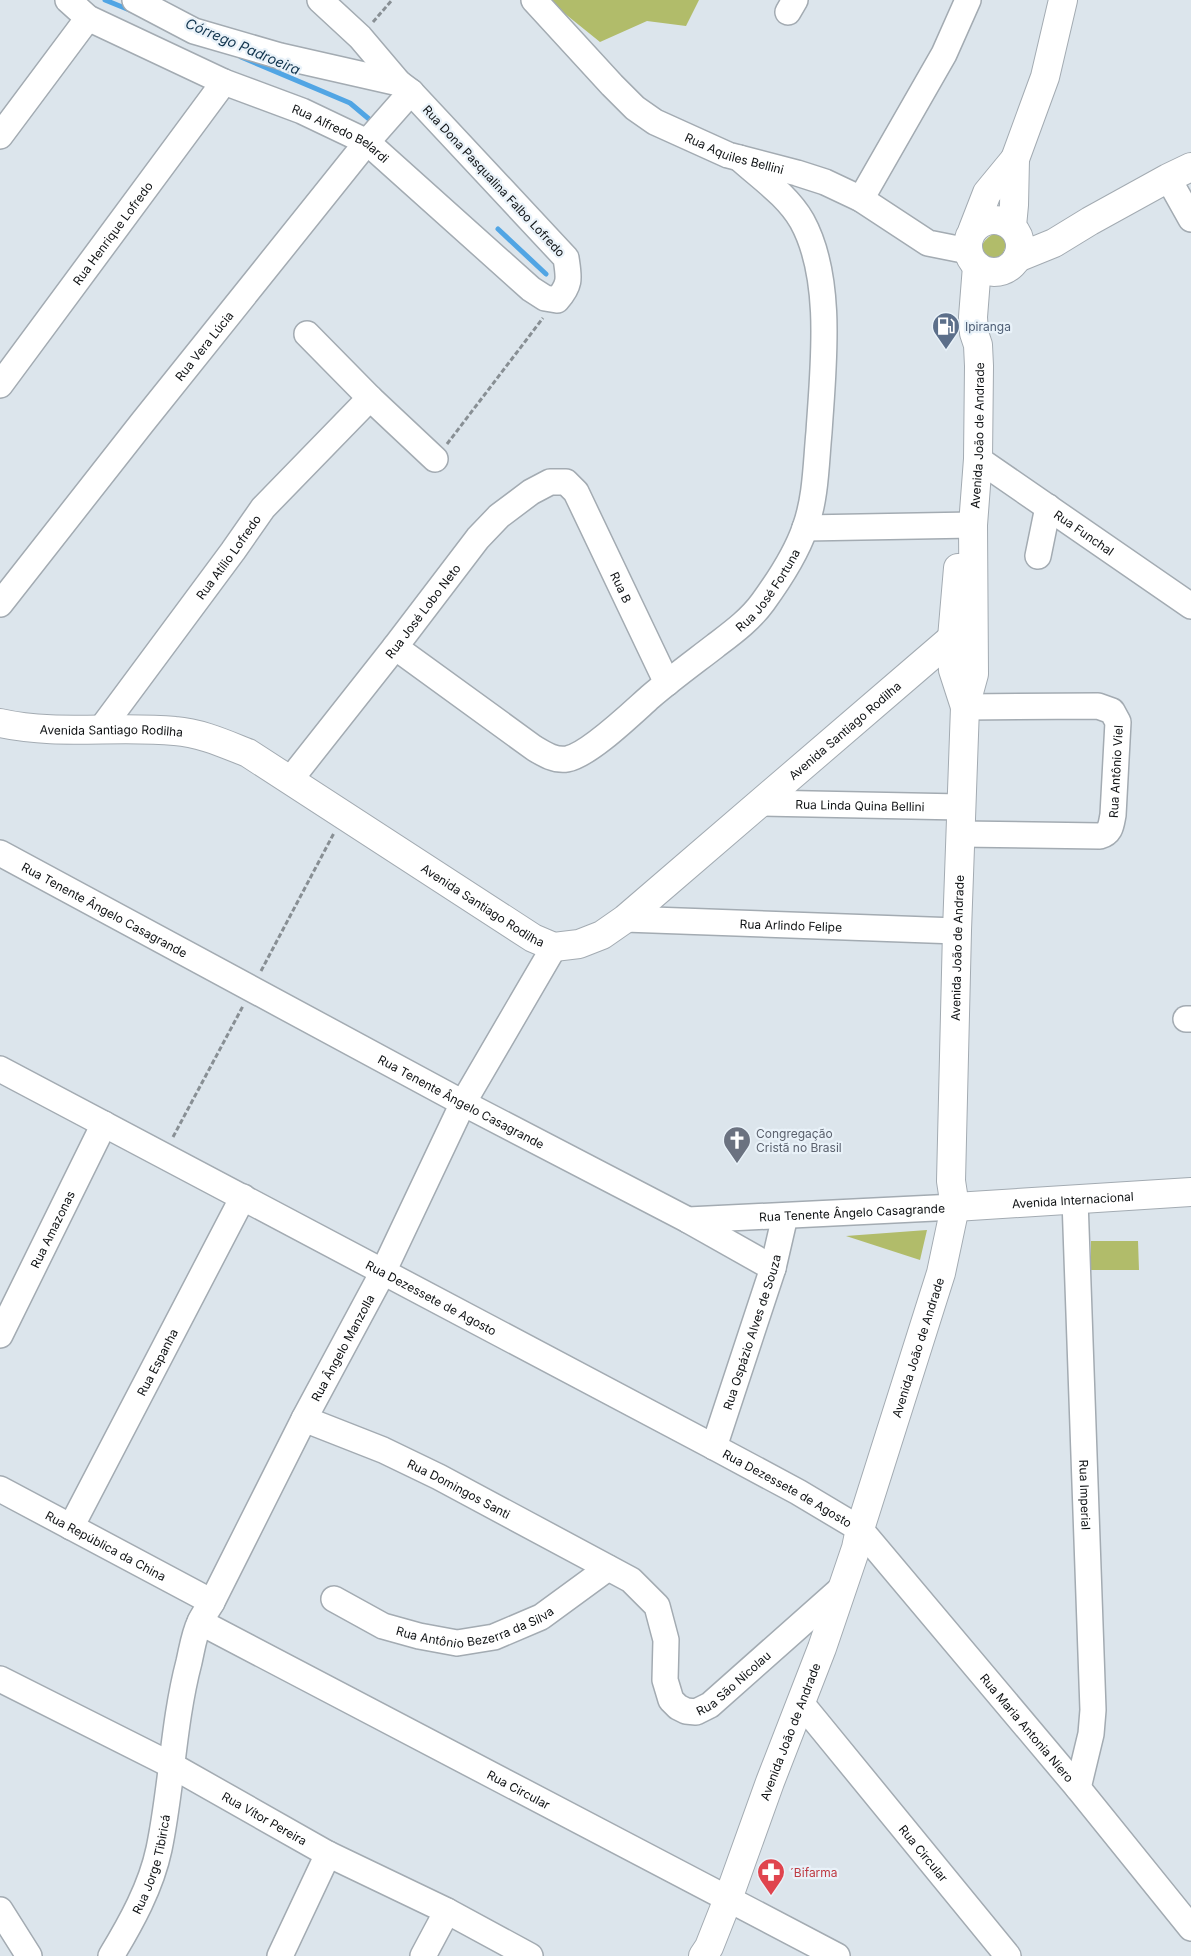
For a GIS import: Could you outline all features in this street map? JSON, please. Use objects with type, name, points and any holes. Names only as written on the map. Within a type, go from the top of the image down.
[{"type":"main road","points":[[1063,0],[1045,77],[1015,158],[987,193],[995,248],[1054,244],[1090,221],[1179,173]]},
{"type":"main road","name":"Avenida João de Andrade","points":[[703,1956],[709,1947],[728,1899],[843,1587],[941,1273],[954,1207],[951,1181],[956,931],[967,699],[974,666],[973,525],[978,459],[978,345],[974,333],[973,317],[995,248],[1014,205],[1015,158]]},
{"type":"main road","name":"Avenida João de Andrade","points":[[967,699],[953,670],[952,638],[958,566],[973,525]]},
{"type":"main road","name":"Avenida Santiago Rodilha","points":[[0,722],[55,729],[176,731],[211,738],[248,753],[533,938],[554,947],[579,944],[602,936],[625,919],[952,638]]},
{"type":"main road","points":[[922,663],[935,662],[944,664],[953,670]]},
{"type":"main road","name":"Avenida Internacional","points":[[954,1207],[1191,1192]]},
{"type":"street","name":"Rua Alfredo Belardi","points":[[68,0],[88,18],[224,82],[302,111],[368,142],[531,289],[545,298],[557,300]]},
{"type":"street","points":[[135,0],[194,31],[280,56],[405,87]]},
{"type":"street","name":"Rua Dona Pasqualina Falbo Lofredo","points":[[320,0],[360,37],[566,258],[569,279],[566,290],[557,300]]},
{"type":"street","name":"Rua Aquiles Bellini","points":[[534,0],[612,85],[636,108],[655,122],[739,158],[825,182],[861,199],[928,243],[995,248]]},
{"type":"street","points":[[861,199],[944,54],[968,0]]},
{"type":"street","points":[[0,136],[88,18]]},
{"type":"street","name":"Rua Henrique Lofredo","points":[[0,385],[224,82]]},
{"type":"street","name":"Rua Vera Lúcia","points":[[0,604],[142,423],[368,142],[405,87]]},
{"type":"street","name":"Rua José Fortuna","points":[[395,647],[534,748],[551,757],[566,759],[581,754],[667,683],[742,626],[762,604],[790,559],[805,528],[813,490],[823,375],[824,324],[821,284],[812,246],[802,223],[792,206],[739,158]]},
{"type":"street","points":[[1179,173],[1191,219]]},
{"type":"street","points":[[307,334],[370,398],[435,459]]},
{"type":"street","name":"Rua Atílio Lofredo","points":[[101,729],[234,551],[263,508],[370,398]]},
{"type":"street","name":"Rua Funchal","points":[[978,459],[1191,606]]},
{"type":"street","name":"Rua José Lobo Neto","points":[[290,780],[478,538],[499,516],[531,492],[550,482],[566,482],[576,492]]},
{"type":"street","name":"Rua B","points":[[576,492],[667,683]]},
{"type":"street","points":[[1038,556],[1048,507]]},
{"type":"street","points":[[805,528],[973,525]]},
{"type":"street","name":"Rua Antônio Viel","points":[[960,834],[1100,836],[1105,834],[1111,826],[1118,722],[1112,711],[1098,706],[967,699]]},
{"type":"street","name":"Rua Linda Quina Bellini","points":[[760,803],[961,807]]},
{"type":"street","name":"Rua Tenente Ângelo Casagrande","points":[[0,853],[463,1103],[688,1220],[954,1207]]},
{"type":"street","name":"Rua Arlindo Felipe","points":[[625,919],[956,931]]},
{"type":"street","name":"Rua Ângelo Manzolla","points":[[171,1765],[181,1690],[206,1612],[304,1419],[383,1272],[463,1103],[554,947]]},
{"type":"street","name":"Rua Dezessete de Agosto","points":[[0,1069],[714,1447],[798,1492],[860,1529]]},
{"type":"street","name":"Rua Amazonas","points":[[0,1335],[104,1124]]},
{"type":"street","name":"Rua Espanha","points":[[71,1527],[243,1197]]},
{"type":"street","name":"Rua Imperial","points":[[1075,1200],[1093,1710],[1091,1734],[1078,1788]]},
{"type":"street","name":"Rua Ospázio Alves de Souza","points":[[714,1447],[773,1268],[785,1216]]},
{"type":"street","points":[[688,1220],[773,1268]]},
{"type":"street","name":"Rua Domingos Santi","points":[[304,1419],[383,1450],[439,1477],[608,1568]]},
{"type":"street","name":"Rua República da China","points":[[0,1490],[71,1527],[206,1612]]},
{"type":"street","name":"Rua Maria Antonia Niero","points":[[860,1529],[1078,1788],[1191,1928]]},
{"type":"street","name":"Rua São Nicolau","points":[[608,1568],[631,1580],[658,1606],[666,1640],[665,1680],[668,1692],[671,1700],[678,1707],[686,1711],[696,1712],[710,1706],[843,1587]]},
{"type":"street","name":"Rua Antônio Bezerra da Silva","points":[[334,1600],[384,1626],[419,1636],[457,1643],[494,1637],[541,1617],[608,1568]]},
{"type":"street","name":"Rua Circular","points":[[206,1612],[728,1899],[837,1956]]},
{"type":"street","name":"Rua Vítor Pereira","points":[[0,1679],[171,1765],[328,1854],[447,1911],[530,1956]]},
{"type":"street","name":"Rua Circular","points":[[801,1703],[1008,1956]]},
{"type":"street","name":"Rua Jorge Tibiricá","points":[[111,1956],[146,1891],[159,1851],[169,1793],[171,1765]]},
{"type":"street","points":[[280,1956],[328,1854]]},
{"type":"street","points":[[0,1910],[29,1956]]},
{"type":"street","points":[[423,1956],[447,1911]]},
{"type":"path","points":[[360,37],[392,0]]},
{"type":"path","points":[[435,459],[557,300]]},
{"type":"green space","points":[[548,0],[699,0],[686,26],[647,21],[600,42]]},
{"type":"green space","points":[[1001,230],[1009,238],[1003,253],[990,264],[978,260],[985,241]]},
{"type":"green space","points":[[927,1230],[920,1260],[846,1236]]},
{"type":"green space","points":[[1091,1241],[1138,1241],[1139,1270],[1091,1270]]},
{"type":"waterway","name":"Córrego Padroeira","points":[[105,0],[132,11]]},
{"type":"waterway","name":"Córrego Padroeira","points":[[241,57],[350,103],[369,119]]},
{"type":"waterway","name":"Córrego Padroeira","points":[[498,229],[546,274]]},
{"type":"place","name":"Ipiranga","points":[[946,350]]},
{"type":"place","name":"Congregação Cristã no Brasil","points":[[737,1164]]},
{"type":"place","name":"´Bifarma","points":[[771,1896]]}]
